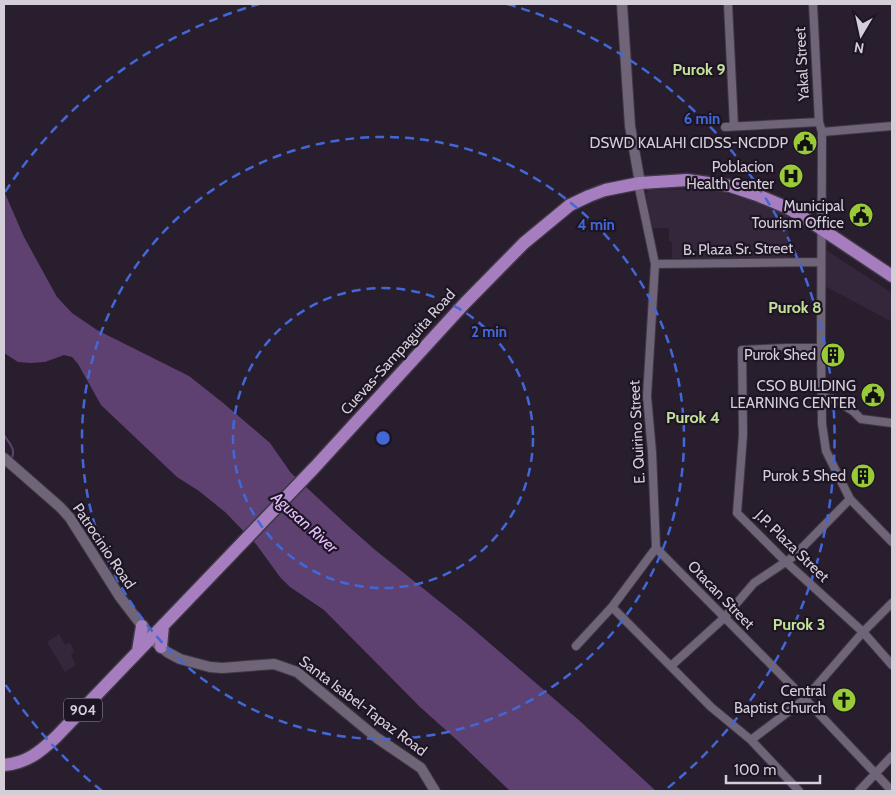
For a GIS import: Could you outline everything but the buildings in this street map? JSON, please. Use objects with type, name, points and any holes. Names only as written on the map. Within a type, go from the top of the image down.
[{"type":"main road","name":"Cuevas-Sampaguita Road","points":[[4,765],[25,760],[42,750],[139,650],[157,644],[163,625],[315,467],[465,303],[524,243],[578,200],[606,190],[639,183],[687,180],[730,186],[776,202],[820,228],[892,276]]},
{"type":"main road","points":[[139,650],[142,627],[163,625]]},
{"type":"street","points":[[622,4],[630,126],[639,183]]},
{"type":"street","points":[[728,4],[734,126]]},
{"type":"street","name":"Yakal Street","points":[[813,4],[819,122],[822,132]]},
{"type":"street","points":[[725,127],[819,122]]},
{"type":"street","points":[[892,126],[822,132],[820,228],[822,424],[826,450],[850,499],[892,542]]},
{"type":"street","name":"E. Quirino Street","points":[[639,183],[655,264],[647,396],[652,452],[656,548]]},
{"type":"street","name":"B. Plaza Sr. Street","points":[[655,264],[821,262]]},
{"type":"street","name":"J.P. Plaza Street","points":[[821,348],[742,350],[743,435],[737,512],[786,562],[863,632],[892,665]]},
{"type":"street","points":[[822,396],[837,401],[861,418],[892,423]]},
{"type":"street","name":"Patrocinio Road","points":[[4,458],[70,518],[120,597],[157,644]]},
{"type":"street","points":[[671,666],[724,618],[754,583],[801,550],[850,499]]},
{"type":"street","points":[[576,646],[612,607],[656,548]]},
{"type":"street","name":"Otacan Street","points":[[656,548],[805,699],[892,791]]},
{"type":"street","points":[[750,740],[805,699],[863,632],[892,603]]},
{"type":"street","points":[[612,607],[711,708],[750,740],[799,791]]},
{"type":"street","name":"Santa Isabel-Tapaz Road","points":[[157,644],[180,659],[210,668],[274,664],[297,672],[378,738],[421,768],[435,791]]},
{"type":"street","points":[[860,791],[892,756]]},
{"type":"shaded area","points":[[698,189],[748,199],[788,216],[789,258],[672,258],[672,242],[669,241],[669,228],[652,228],[646,194],[648,190]]},
{"type":"shaded area","points":[[824,249],[892,293],[892,322],[823,285]]},
{"type":"shaded area","points":[[59,634],[65,645],[70,643],[75,652],[71,654],[76,665],[65,672],[47,642]]},
{"type":"water","name":"Agusan River","points":[[4,191],[24,237],[57,297],[72,313],[97,330],[189,376],[222,402],[270,443],[291,473],[348,526],[465,622],[581,722],[656,791],[510,791],[420,707],[324,610],[290,587],[280,577],[256,544],[225,512],[199,491],[177,477],[101,405],[78,364],[72,357],[64,355],[45,362],[31,363],[18,362],[4,353]]},
{"type":"waterway","points":[[4,435],[13,450],[11,459]]},
{"type":"waterway","points":[[4,469],[7,465]]},
{"type":"place","name":"DSWD KALAHI CIDSS-NCDDP","points":[[805,143]]},
{"type":"place","name":"Poblacion Health Center","points":[[791,176]]},
{"type":"place","name":"Municipal Tourism Office","points":[[861,215]]},
{"type":"place","name":"Purok Shed","points":[[833,355]]},
{"type":"place","name":"CSO BUILDING LEARNING CENTER","points":[[873,395]]},
{"type":"place","name":"Purok 5 Shed","points":[[863,476]]},
{"type":"place","name":"Central Baptist Church","points":[[844,700]]},
{"type":"district","name":"Purok 9","points":[[699,69]]},
{"type":"district","name":"Purok 8","points":[[795,307]]},
{"type":"district","name":"Purok 4","points":[[693,417]]},
{"type":"district","name":"Purok 3","points":[[799,624]]}]
